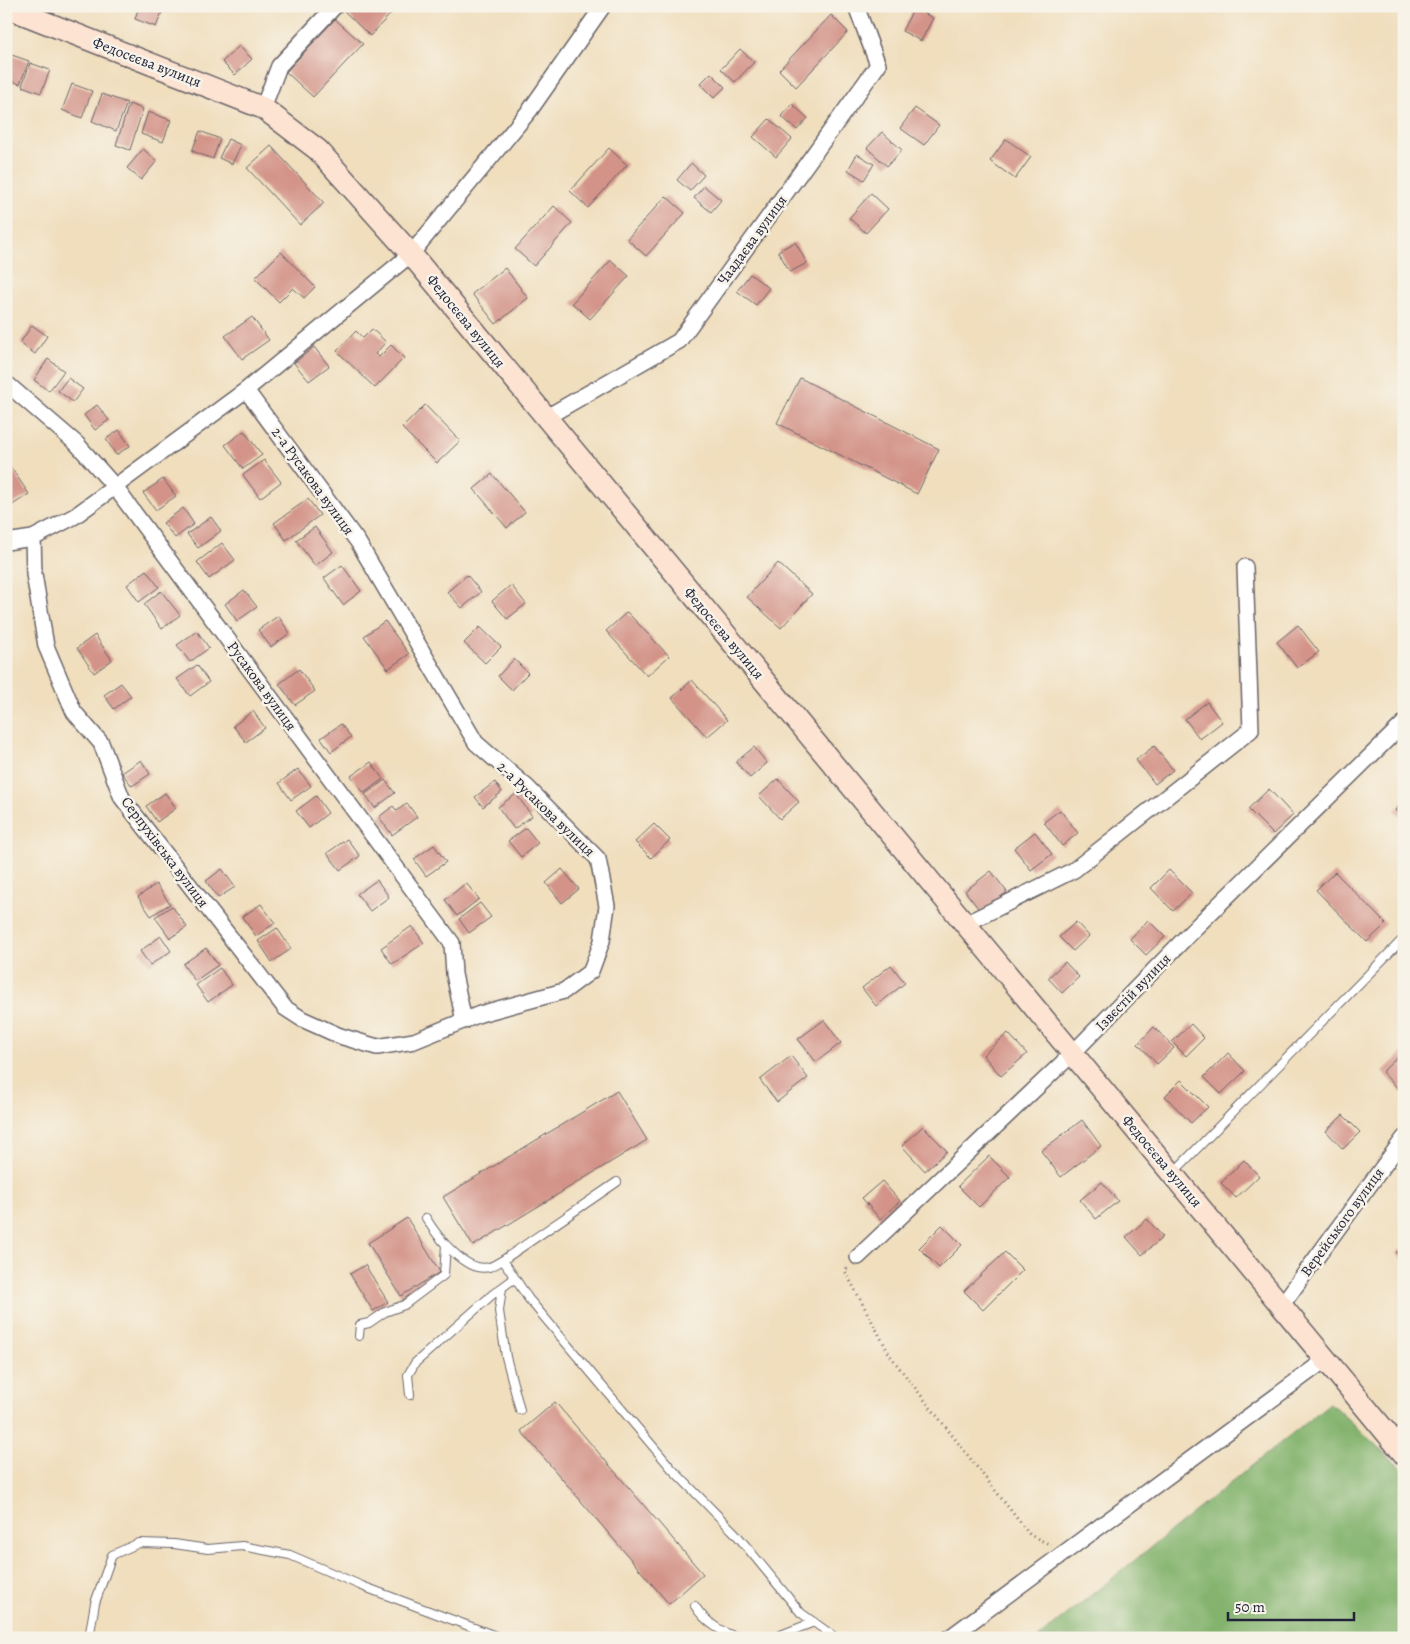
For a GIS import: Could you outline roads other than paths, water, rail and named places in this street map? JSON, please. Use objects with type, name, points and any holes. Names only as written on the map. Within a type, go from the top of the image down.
[{"type":"main road","name":"Федосєєва вулиця","points":[[6,7],[263,108],[318,150],[411,254],[1404,1454]]},
{"type":"street","points":[[263,108],[279,66],[335,6]]},
{"type":"street","points":[[6,542],[33,538],[75,516],[246,390],[411,254],[530,110],[603,6]]},
{"type":"street","name":"Чаадаєва вулиця","points":[[546,418],[679,341],[878,64],[856,6]]},
{"type":"street","name":"Русакова вулиця","points":[[6,383],[77,444],[115,487],[452,942],[454,974],[464,1021]]},
{"type":"street","name":"2-а Русакова вулиця","points":[[246,390],[358,542],[476,744],[528,788],[598,859],[607,906],[602,941],[591,971],[564,991],[480,1014],[414,1041],[377,1046],[340,1036],[302,1019],[284,1008]]},
{"type":"street","name":"Серпухівська вулиця","points":[[33,538],[34,574],[46,646],[74,712],[101,744],[122,798],[284,1008]]},
{"type":"street","points":[[965,924],[1074,870],[1251,730],[1244,567]]},
{"type":"street","name":"Ізвєстій вулиця","points":[[858,1256],[1073,1053],[1196,926],[1335,793],[1404,723]]},
{"type":"street","name":"Верейського вулиця","points":[[1281,1306],[1404,1138]]},
{"type":"street","points":[[949,1638],[1325,1360]]},
{"type":"lane","points":[[1172,1173],[1404,938]]},
{"type":"lane","points":[[426,1218],[438,1237],[446,1245],[475,1267],[488,1268],[503,1260],[617,1182]]},
{"type":"lane","points":[[359,1336],[360,1325],[369,1323],[385,1312],[404,1305],[444,1275],[446,1245]]},
{"type":"lane","points":[[503,1260],[528,1298],[672,1469],[736,1534],[801,1613],[836,1638]]},
{"type":"lane","points":[[410,1395],[408,1375],[414,1363],[515,1278]]},
{"type":"lane","points":[[502,1288],[499,1311],[506,1357],[520,1410]]},
{"type":"lane","points":[[89,1638],[95,1603],[112,1555],[139,1543],[174,1544],[208,1550],[242,1546],[290,1554],[362,1586],[501,1638]]},
{"type":"lane","points":[[695,1606],[702,1617],[742,1638]]},
{"type":"lane","points":[[773,1638],[814,1622]]}]
